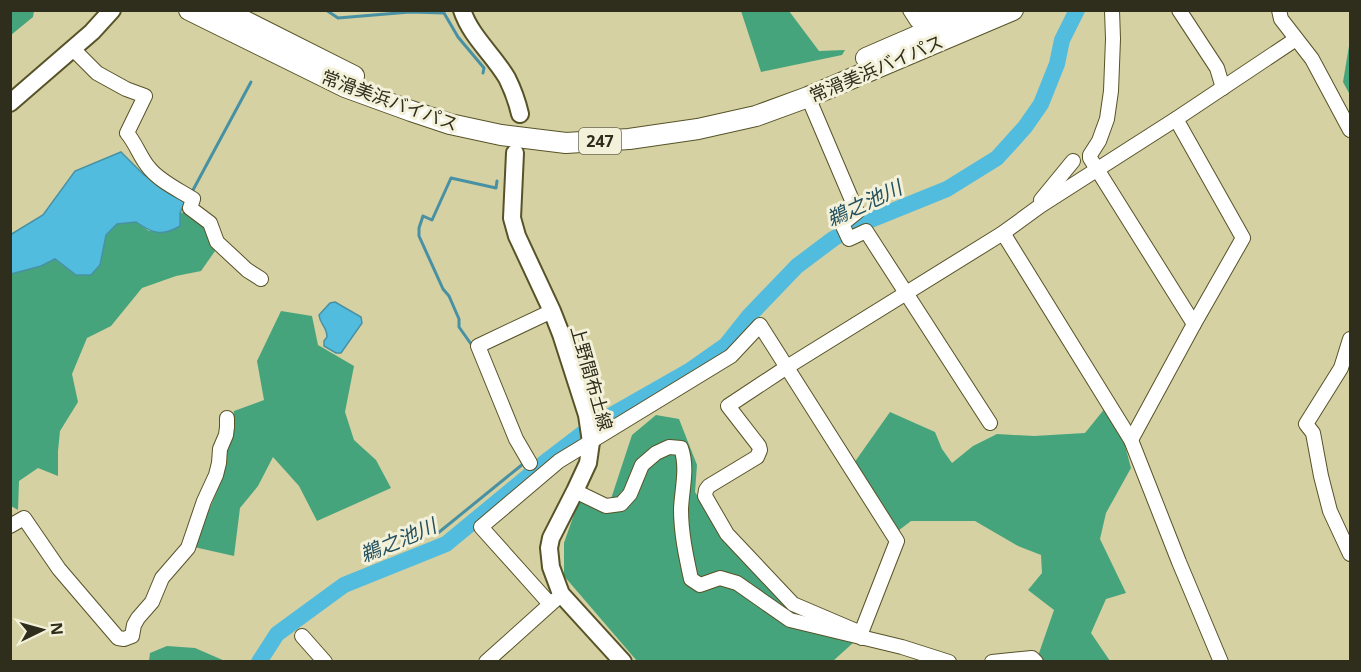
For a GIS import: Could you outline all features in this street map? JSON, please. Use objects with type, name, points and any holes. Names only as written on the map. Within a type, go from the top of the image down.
[{"type":"highway","name":"常滑美浜バイパス","points":[[189,10],[345,87],[411,111],[450,124],[501,135],[566,143],[629,139],[698,129],[756,116],[808,97],[1013,10]]},
{"type":"highway","name":"常滑美浜バイパス","points":[[223,10],[355,76],[410,98],[504,122],[565,130],[625,129],[756,103],[977,10]]},
{"type":"main road","points":[[10,104],[74,49],[112,10]]},
{"type":"main road","points":[[462,10],[478,41],[507,79],[516,97],[519,114]]},
{"type":"main road","name":"上野間布土線","points":[[515,153],[512,218],[517,236],[561,334],[587,415],[591,442],[588,463],[551,538],[549,548],[555,599],[623,662]]},
{"type":"street","points":[[910,10],[917,21],[941,10]]},
{"type":"street","points":[[1112,10],[1111,92],[1107,119],[1090,158],[1194,324]]},
{"type":"street","points":[[1179,10],[1217,68],[1223,88]]},
{"type":"street","points":[[1279,10],[1281,19],[1312,59],[1350,130]]},
{"type":"street","points":[[862,636],[793,604],[727,534],[705,496],[705,490],[757,457],[760,452],[759,446],[728,406],[1004,232],[1040,206],[1296,39]]},
{"type":"street","points":[[74,49],[97,73],[144,96],[127,133],[135,142],[144,161],[154,173],[193,199],[190,208],[210,223],[217,242],[247,270],[261,279]]},
{"type":"street","points":[[808,97],[857,212],[842,225],[849,239],[866,231],[990,423]]},
{"type":"street","points":[[1131,440],[1243,238],[1176,119]]},
{"type":"street","points":[[1040,206],[1041,199],[1073,162]]},
{"type":"street","points":[[1004,232],[1131,440],[1221,662]]},
{"type":"street","points":[[530,463],[516,439],[478,346],[552,311]]},
{"type":"street","points":[[486,662],[555,599],[481,527],[559,461],[731,356],[760,325],[897,541],[862,636]]},
{"type":"street","points":[[1350,339],[1341,368],[1306,424],[1314,433],[1330,511],[1350,554]]},
{"type":"street","points":[[10,526],[24,518],[59,568],[118,638],[129,638],[132,636],[138,618],[152,602],[162,578],[188,548],[204,501],[216,475],[220,449],[226,435],[227,418]]},
{"type":"street","points":[[575,491],[606,506],[621,504],[630,494],[642,465],[656,453],[669,447],[681,448],[685,460],[681,510],[682,539],[691,579],[700,585],[720,578],[737,582],[790,620],[862,636],[949,662]]},
{"type":"street","points":[[302,636],[325,662]]},
{"type":"street","points":[[992,662],[1032,658],[1036,662]]},
{"type":"green space","points":[[11,10],[34,11],[33,17],[11,35]]},
{"type":"green space","points":[[741,11],[789,11],[819,51],[845,50],[842,55],[761,72]]},
{"type":"green space","points":[[1350,42],[1350,95],[1343,82]]},
{"type":"green space","points":[[185,212],[206,227],[215,251],[201,271],[176,276],[142,288],[111,326],[87,338],[72,374],[78,402],[60,431],[58,476],[38,468],[19,481],[18,510],[11,506],[11,274],[41,266],[55,259],[76,275],[100,265],[106,235],[117,224],[136,222],[149,231]]},
{"type":"green space","points":[[281,311],[312,316],[318,345],[354,366],[345,412],[354,440],[376,460],[391,488],[317,521],[299,486],[273,457],[258,486],[240,508],[234,556],[194,547],[221,481],[234,411],[264,400],[257,361]]},
{"type":"green space","points":[[1106,407],[1123,438],[1131,468],[1106,513],[1100,539],[1126,593],[1106,599],[1091,633],[1110,661],[1044,661],[1038,656],[1054,610],[1028,590],[1042,573],[1041,555],[1018,546],[975,521],[911,521],[898,531],[854,463],[890,412],[935,432],[942,449],[952,463],[973,446],[997,434],[1034,436],[1085,433]]},
{"type":"green space","points":[[656,415],[679,419],[697,465],[695,492],[724,539],[789,610],[854,642],[833,661],[637,661],[564,576],[564,543],[579,500],[606,514],[632,435]]},
{"type":"green space","points":[[167,646],[195,648],[225,661],[149,661],[150,653]]},
{"type":"water","points":[[121,152],[144,175],[185,202],[180,213],[180,226],[168,232],[157,232],[136,222],[117,224],[106,235],[100,265],[91,275],[76,275],[55,259],[41,266],[11,274],[10,235],[43,215],[75,171]]},
{"type":"water","points":[[335,302],[361,317],[362,323],[341,353],[336,353],[324,346],[327,333],[319,315],[330,303]]},
{"type":"waterway","points":[[326,10],[338,18],[410,12],[444,13],[458,37],[484,68],[483,73]]},
{"type":"waterway","name":"鵜之池川","points":[[596,424],[689,371],[726,345],[749,316],[797,266],[833,239],[853,227],[947,189],[997,158],[1025,127],[1041,104],[1057,64],[1062,40],[1077,10]]},
{"type":"waterway","points":[[193,190],[251,82]]},
{"type":"waterway","points":[[471,344],[459,327],[459,319],[419,236],[419,228],[423,216],[432,220],[451,178],[496,188],[497,181]]},
{"type":"waterway","name":"鵜之池川","points":[[259,662],[277,634],[344,585],[446,544],[583,433]]},
{"type":"waterway","points":[[438,533],[523,464],[521,460]]}]
